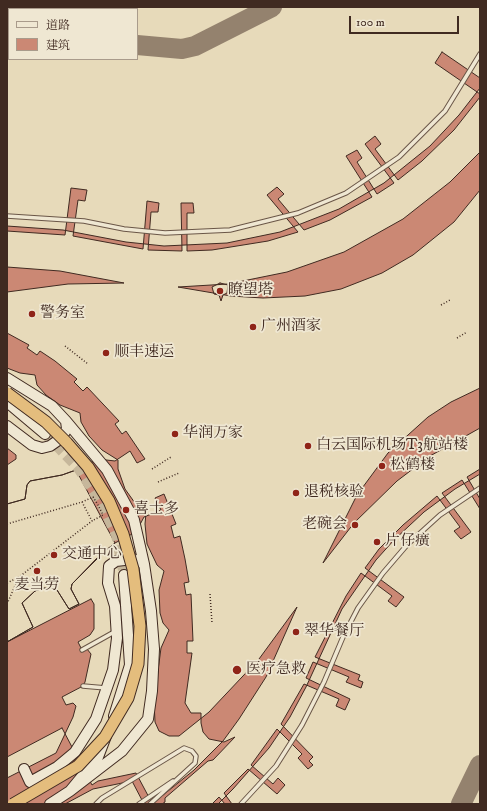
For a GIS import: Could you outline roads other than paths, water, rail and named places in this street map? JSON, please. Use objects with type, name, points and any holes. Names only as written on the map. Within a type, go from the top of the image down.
[{"type":"main road","points":[[7,378],[52,406],[107,470],[134,520],[144,564],[151,611],[154,649],[152,691],[148,719],[122,752],[50,804]]},
{"type":"main road","points":[[7,393],[46,422],[68,443],[88,467],[109,501],[123,534],[133,570],[140,626],[138,664],[128,698],[106,737],[78,766],[13,804]]},
{"type":"main road","points":[[7,402],[45,434]]},
{"type":"main road","points":[[7,426],[32,445],[42,448],[50,446],[60,438],[67,429],[66,421]]},
{"type":"main road","points":[[24,769],[30,782],[57,768],[75,752],[96,719],[113,670],[117,631],[115,606],[108,583],[109,566],[116,561],[133,558],[144,564]]},
{"type":"main road","points":[[70,791],[98,757],[118,705],[130,665],[124,575]]},
{"type":"lane","points":[[7,216],[84,221],[124,229],[165,233],[230,230],[298,213],[346,193],[399,157],[445,111],[480,54]]},
{"type":"lane","points":[[241,804],[276,766],[302,725],[324,682],[346,631],[358,608],[383,573],[407,545],[440,515],[480,488]]},
{"type":"lane","points":[[82,650],[117,631]]},
{"type":"lane","points":[[83,686],[107,688]]},
{"type":"lane","points":[[96,804],[184,748],[192,751],[196,756],[195,763],[150,804]]},
{"type":"lane","points":[[139,804],[187,770]]},
{"type":"tunnel","points":[[45,434],[78,468],[102,505],[116,535],[124,575]]},
{"type":"place","name":"瞭望塔","points":[[220,291]]},
{"type":"place","name":"警务室","points":[[32,314]]},
{"type":"place","name":"广州酒家","points":[[253,327]]},
{"type":"place","name":"顺丰速运","points":[[106,353]]},
{"type":"place","name":"华润万家","points":[[175,434]]},
{"type":"place","name":"白云国际机场T3航站楼","points":[[308,446]]},
{"type":"place","name":"松鹤楼","points":[[382,466]]},
{"type":"place","name":"退税核验","points":[[296,493]]},
{"type":"place","name":"喜士多","points":[[126,510]]},
{"type":"place","name":"老碗会","points":[[355,525]]},
{"type":"place","name":"片仔癀","points":[[377,542]]},
{"type":"place","name":"交通中心","points":[[54,555]]},
{"type":"place","name":"麦当劳","points":[[37,571]]},
{"type":"place","name":"翠华餐厅","points":[[296,632]]},
{"type":"place","name":"医疗急救","points":[[237,670]]}]
